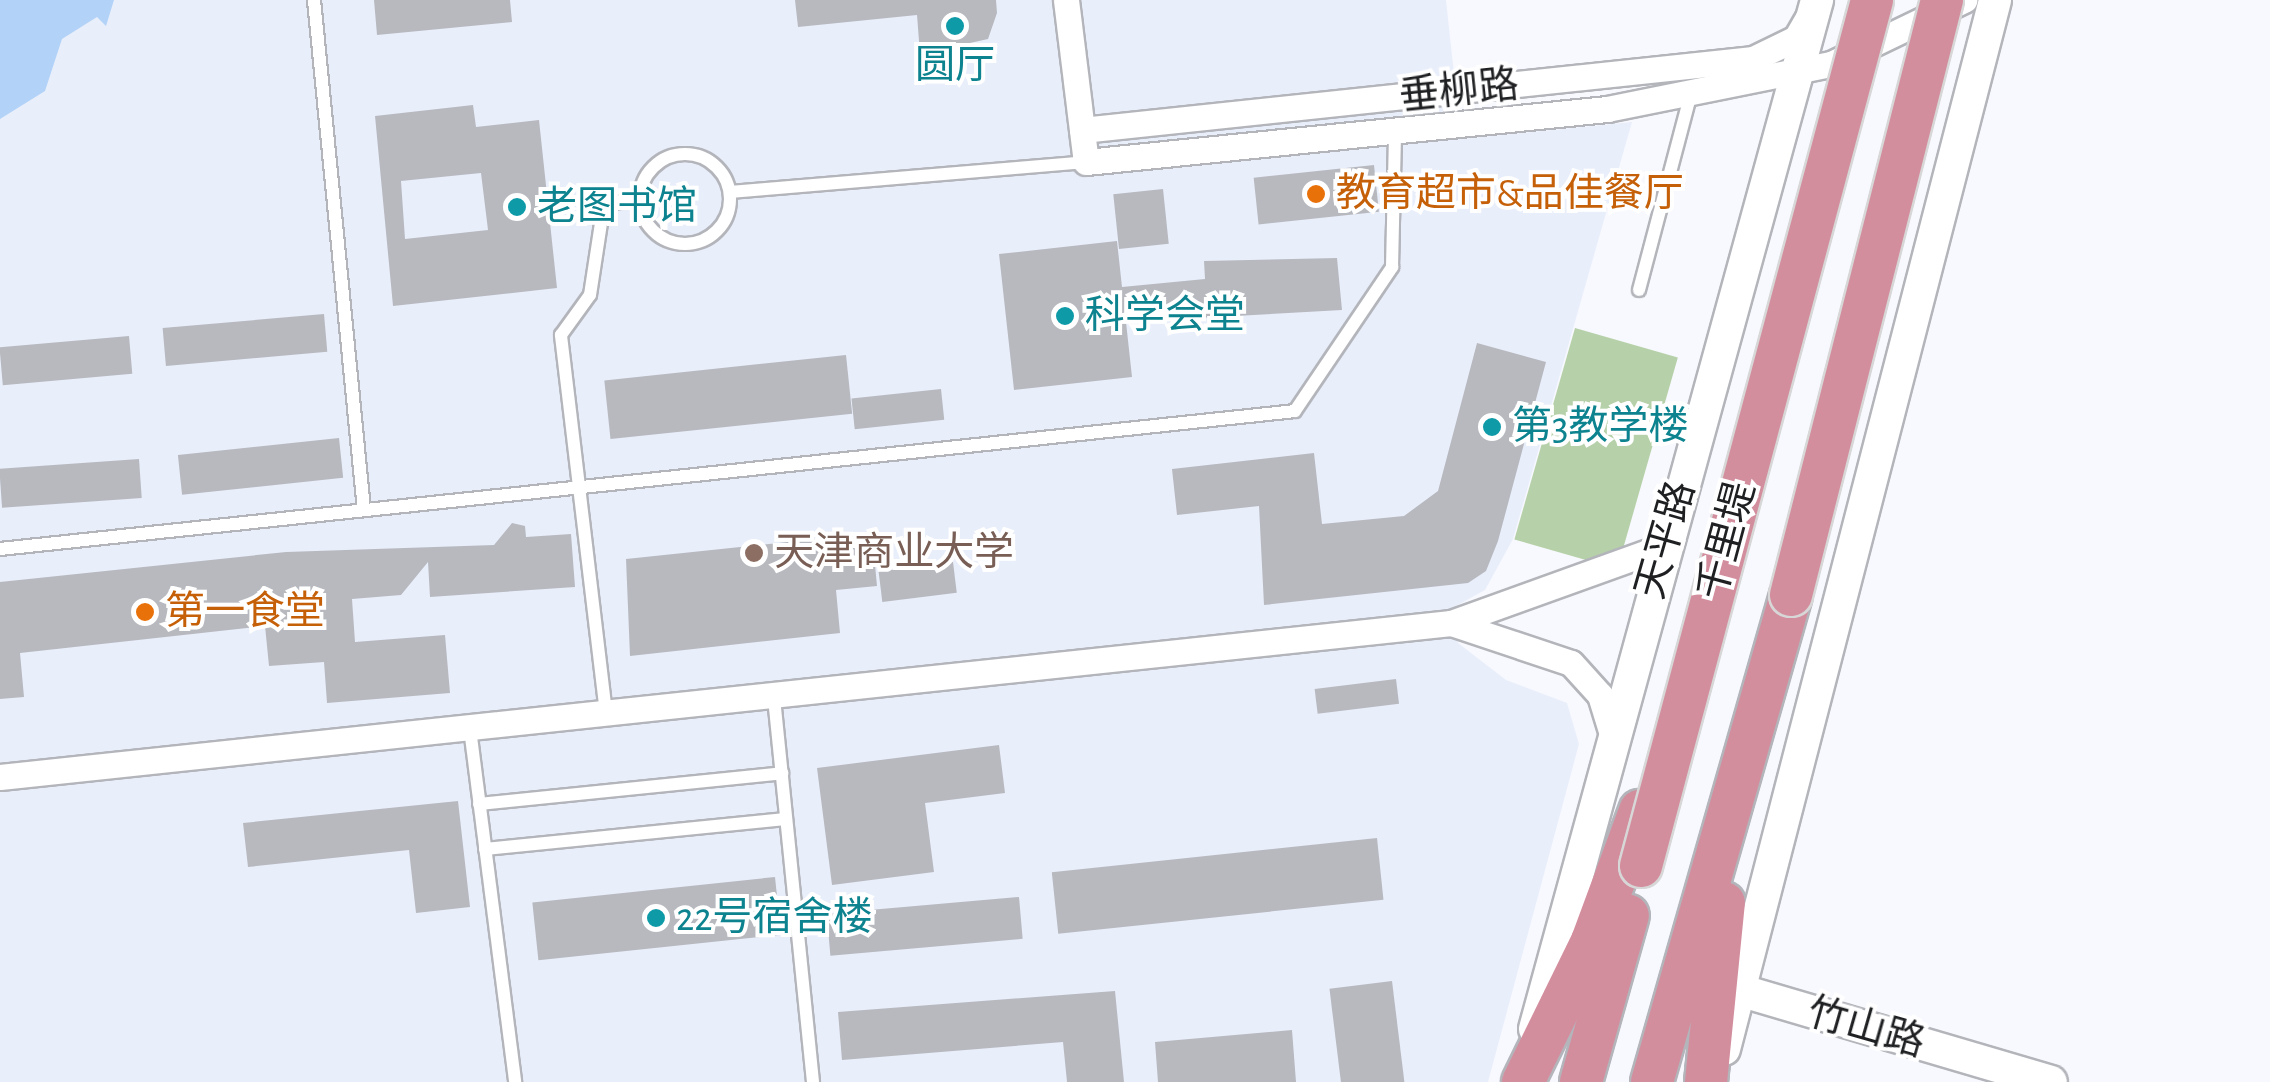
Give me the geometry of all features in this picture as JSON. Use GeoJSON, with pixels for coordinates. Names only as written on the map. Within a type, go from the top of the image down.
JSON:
{"type":"FeatureCollection","features":[{"type":"Feature","properties":{"kind":"highway","name":"千里堤"},"geometry":{"type":"LineString","coordinates":[[1581,1082],[1632,862],[1705,621],[1872,0]]}},
{"type":"Feature","properties":{"kind":"highway","name":"千里堤"},"geometry":{"type":"LineString","coordinates":[[1652,1082],[1715,884],[1942,0]]}},
{"type":"Feature","properties":{"kind":"highway"},"geometry":{"type":"LineString","coordinates":[[1522,1082],[1632,862]]}},
{"type":"Feature","properties":{"kind":"highway"},"geometry":{"type":"LineString","coordinates":[[1706,1082],[1715,884]]}},
{"type":"Feature","properties":{"kind":"street"},"geometry":{"type":"LineString","coordinates":[[1066,0],[1086,162]]}},
{"type":"Feature","properties":{"kind":"street","name":"垂柳路"},"geometry":{"type":"LineString","coordinates":[[1086,162],[1395,131],[1691,94],[1798,74],[1890,40],[1964,0]]}},
{"type":"Feature","properties":{"kind":"street"},"geometry":{"type":"LineString","coordinates":[[1716,1082],[1995,0]]}},
{"type":"Feature","properties":{"kind":"street","name":"垂柳路"},"geometry":{"type":"LineString","coordinates":[[1082,130],[1723,62],[1775,52],[1816,4]]}},
{"type":"Feature","properties":{"kind":"street","name":"天平路"},"geometry":{"type":"LineString","coordinates":[[1522,1082],[1612,730],[1816,4]]}},
{"type":"Feature","properties":{"kind":"street"},"geometry":{"type":"LineString","coordinates":[[0,777],[774,698],[1451,623],[1665,546]]}},
{"type":"Feature","properties":{"kind":"street"},"geometry":{"type":"LineString","coordinates":[[1451,623],[1571,664],[1600,695],[1612,730]]}},
{"type":"Feature","properties":{"kind":"street","name":"竹山路"},"geometry":{"type":"LineString","coordinates":[[1739,990],[2051,1082]]}},
{"type":"Feature","properties":{"kind":"lane"},"geometry":{"type":"LineString","coordinates":[[314,0],[364,510]]}},
{"type":"Feature","properties":{"kind":"lane"},"geometry":{"type":"LineString","coordinates":[[1639,290],[1691,94],[1723,62]]}},
{"type":"Feature","properties":{"kind":"lane"},"geometry":{"type":"LineString","coordinates":[[0,549],[1295,410],[1392,267],[1395,131]]}},
{"type":"Feature","properties":{"kind":"lane"},"geometry":{"type":"LineString","coordinates":[[689,153],[716,165],[730,192],[716,232],[689,244],[649,227],[639,200],[648,171],[689,153]]}},
{"type":"Feature","properties":{"kind":"lane"},"geometry":{"type":"LineString","coordinates":[[730,192],[1086,162]]}},
{"type":"Feature","properties":{"kind":"lane"},"geometry":{"type":"LineString","coordinates":[[606,715],[561,335],[590,295],[604,204],[639,200]]}},
{"type":"Feature","properties":{"kind":"lane"},"geometry":{"type":"LineString","coordinates":[[774,698],[813,1082]]}},
{"type":"Feature","properties":{"kind":"lane"},"geometry":{"type":"LineString","coordinates":[[470,729],[514,1082]]}},
{"type":"Feature","properties":{"kind":"lane"},"geometry":{"type":"LineString","coordinates":[[479,804],[782,772]]}},
{"type":"Feature","properties":{"kind":"lane"},"geometry":{"type":"LineString","coordinates":[[485,849],[786,819]]}},
{"type":"Feature","properties":{"kind":"shaded area","name":"天津商业大学"},"geometry":{"type":"Polygon","coordinates":[[[0,0],[1446,0],[1461,139],[1632,122],[1513,539],[1485,590],[1456,606],[1458,643],[1506,680],[1567,703],[1579,744],[1488,1082],[0,1082],[0,0]]]}},
{"type":"Feature","properties":{"kind":"green space"},"geometry":{"type":"Polygon","coordinates":[[[1575,328],[1678,357],[1617,569],[1514,539],[1575,328]]]}},
{"type":"Feature","properties":{"kind":"water"},"geometry":{"type":"Polygon","coordinates":[[[0,0],[114,0],[106,26],[97,17],[62,39],[45,91],[0,119],[0,0]]]}},
{"type":"Feature","properties":{"kind":"building"},"geometry":{"type":"Polygon","coordinates":[[[374,0],[510,0],[512,22],[377,35],[374,0]]]}},
{"type":"Feature","properties":{"kind":"building"},"geometry":{"type":"Polygon","coordinates":[[[795,0],[996,0],[997,13],[988,39],[920,54],[917,15],[798,27],[795,0]]]}},
{"type":"Feature","properties":{"kind":"building","name":"老图书馆"},"geometry":{"type":"Polygon","coordinates":[[[473,105],[476,127],[539,120],[557,288],[393,306],[375,116],[473,105]],[[481,173],[401,181],[405,239],[488,230],[481,173]]]}},
{"type":"Feature","properties":{"kind":"building","name":"教育超市&品佳餐厅"},"geometry":{"type":"Polygon","coordinates":[[[1374,165],[1379,212],[1259,224],[1254,178],[1374,165]]]}},
{"type":"Feature","properties":{"kind":"building"},"geometry":{"type":"Polygon","coordinates":[[[1163,189],[1169,244],[1119,249],[1113,194],[1163,189]]]}},
{"type":"Feature","properties":{"kind":"building","name":"科学会堂"},"geometry":{"type":"Polygon","coordinates":[[[1117,241],[1122,287],[1205,279],[1204,261],[1337,258],[1342,310],[1126,322],[1132,377],[1014,390],[999,254],[1117,241]]]}},
{"type":"Feature","properties":{"kind":"building"},"geometry":{"type":"Polygon","coordinates":[[[324,314],[327,352],[166,366],[163,328],[324,314]]]}},
{"type":"Feature","properties":{"kind":"building"},"geometry":{"type":"Polygon","coordinates":[[[129,336],[132,374],[3,385],[0,347],[129,336]]]}},
{"type":"Feature","properties":{"kind":"building","name":"第3教学楼"},"geometry":{"type":"Polygon","coordinates":[[[1477,343],[1546,362],[1498,541],[1486,571],[1468,583],[1264,605],[1259,506],[1177,515],[1172,469],[1314,453],[1322,524],[1404,516],[1438,491],[1477,343]]]}},
{"type":"Feature","properties":{"kind":"building"},"geometry":{"type":"Polygon","coordinates":[[[846,355],[852,414],[610,439],[604,380],[846,355]]]}},
{"type":"Feature","properties":{"kind":"building"},"geometry":{"type":"Polygon","coordinates":[[[941,389],[944,420],[855,429],[851,398],[941,389]]]}},
{"type":"Feature","properties":{"kind":"building"},"geometry":{"type":"Polygon","coordinates":[[[339,438],[343,478],[182,495],[178,455],[339,438]]]}},
{"type":"Feature","properties":{"kind":"building"},"geometry":{"type":"Polygon","coordinates":[[[139,459],[142,498],[2,508],[0,469],[139,459]]]}},
{"type":"Feature","properties":{"kind":"building"},"geometry":{"type":"Polygon","coordinates":[[[512,523],[525,526],[526,537],[571,534],[575,587],[430,597],[428,562],[401,595],[352,599],[355,642],[445,635],[450,693],[327,703],[324,662],[269,666],[265,626],[20,653],[24,697],[0,699],[0,582],[286,552],[494,545],[512,523]]]}},
{"type":"Feature","properties":{"kind":"building"},"geometry":{"type":"Polygon","coordinates":[[[872,533],[877,586],[836,590],[840,633],[630,656],[626,559],[872,533]]]}},
{"type":"Feature","properties":{"kind":"building"},"geometry":{"type":"Polygon","coordinates":[[[953,562],[957,593],[882,602],[879,571],[953,562]]]}},
{"type":"Feature","properties":{"kind":"building"},"geometry":{"type":"Polygon","coordinates":[[[1396,679],[1399,704],[1318,714],[1315,689],[1396,679]]]}},
{"type":"Feature","properties":{"kind":"building"},"geometry":{"type":"Polygon","coordinates":[[[999,745],[1005,793],[925,803],[934,872],[832,885],[817,768],[999,745]]]}},
{"type":"Feature","properties":{"kind":"building"},"geometry":{"type":"Polygon","coordinates":[[[458,801],[470,907],[416,913],[409,850],[248,867],[243,823],[458,801]]]}},
{"type":"Feature","properties":{"kind":"building"},"geometry":{"type":"Polygon","coordinates":[[[1377,838],[1383,900],[1058,934],[1052,872],[1377,838]]]}},
{"type":"Feature","properties":{"kind":"building","name":"22号宿舍楼"},"geometry":{"type":"Polygon","coordinates":[[[775,877],[781,935],[538,960],[532,903],[775,877]]]}},
{"type":"Feature","properties":{"kind":"building"},"geometry":{"type":"Polygon","coordinates":[[[1019,897],[1023,939],[830,956],[827,914],[1019,897]]]}},
{"type":"Feature","properties":{"kind":"building"},"geometry":{"type":"Polygon","coordinates":[[[1392,981],[1404,1082],[1341,1082],[1329,989],[1392,981]]]}},
{"type":"Feature","properties":{"kind":"building"},"geometry":{"type":"Polygon","coordinates":[[[1115,991],[1124,1082],[1067,1082],[1063,1042],[842,1060],[838,1012],[1115,991]]]}},
{"type":"Feature","properties":{"kind":"building"},"geometry":{"type":"Polygon","coordinates":[[[1292,1030],[1296,1082],[1158,1082],[1155,1042],[1292,1030]]]}},
{"type":"Feature","properties":{"kind":"place","name":"圆厅"},"geometry":{"type":"Point","coordinates":[955,26]}},
{"type":"Feature","properties":{"kind":"place","name":"教育超市&品佳餐厅"},"geometry":{"type":"Point","coordinates":[1316,194]}},
{"type":"Feature","properties":{"kind":"place","name":"老图书馆"},"geometry":{"type":"Point","coordinates":[517,207]}},
{"type":"Feature","properties":{"kind":"place","name":"科学会堂"},"geometry":{"type":"Point","coordinates":[1065,316]}},
{"type":"Feature","properties":{"kind":"place","name":"第3教学楼"},"geometry":{"type":"Point","coordinates":[1492,427]}},
{"type":"Feature","properties":{"kind":"place","name":"天津商业大学"},"geometry":{"type":"Point","coordinates":[754,553]}},
{"type":"Feature","properties":{"kind":"place","name":"第一食堂"},"geometry":{"type":"Point","coordinates":[145,612]}},
{"type":"Feature","properties":{"kind":"place","name":"22号宿舍楼"},"geometry":{"type":"Point","coordinates":[656,918]}}]}
